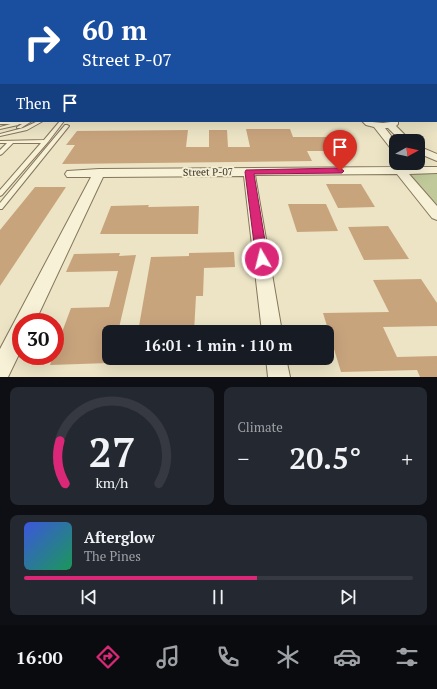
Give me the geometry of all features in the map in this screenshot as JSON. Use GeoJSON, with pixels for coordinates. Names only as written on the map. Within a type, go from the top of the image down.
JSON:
{"type":"FeatureCollection","features":[{"type":"Feature","properties":{"kind":"street"},"geometry":{"type":"LineString","coordinates":[[368,122],[376,125],[389,139]]}},
{"type":"Feature","properties":{"kind":"street"},"geometry":{"type":"LineString","coordinates":[[376,125],[392,123],[401,134]]}},
{"type":"Feature","properties":{"kind":"street"},"geometry":{"type":"LineString","coordinates":[[425,152],[437,158]]}},
{"type":"Feature","properties":{"kind":"street","name":"Street P-07"},"geometry":{"type":"LineString","coordinates":[[70,174],[249,172],[389,167]]}},
{"type":"Feature","properties":{"kind":"street","name":"Street P-07"},"geometry":{"type":"LineString","coordinates":[[425,169],[437,170]]}},
{"type":"Feature","properties":{"kind":"street"},"geometry":{"type":"LineString","coordinates":[[401,170],[437,215]]}},
{"type":"Feature","properties":{"kind":"street"},"geometry":{"type":"LineString","coordinates":[[249,172],[271,325]]}},
{"type":"Feature","properties":{"kind":"street"},"geometry":{"type":"LineString","coordinates":[[29,313],[99,173]]}},
{"type":"Feature","properties":{"kind":"street"},"geometry":{"type":"LineString","coordinates":[[0,371],[12,347]]}},
{"type":"Feature","properties":{"kind":"street"},"geometry":{"type":"LineString","coordinates":[[277,365],[279,377]]}},
{"type":"Feature","properties":{"kind":"lane"},"geometry":{"type":"LineString","coordinates":[[0,128],[19,122]]}},
{"type":"Feature","properties":{"kind":"lane"},"geometry":{"type":"LineString","coordinates":[[0,131],[22,126],[28,122]]}},
{"type":"Feature","properties":{"kind":"lane"},"geometry":{"type":"LineString","coordinates":[[0,135],[25,129],[39,122]]}},
{"type":"Feature","properties":{"kind":"lane"},"geometry":{"type":"LineString","coordinates":[[0,199],[59,128],[58,126],[61,122]]}},
{"type":"Feature","properties":{"kind":"lane"},"geometry":{"type":"LineString","coordinates":[[0,142],[60,136],[71,122]]}},
{"type":"Feature","properties":{"kind":"lane"},"geometry":{"type":"LineString","coordinates":[[0,194],[51,138]]}},
{"type":"Feature","properties":{"kind":"lane"},"geometry":{"type":"LineString","coordinates":[[0,207],[51,138]]}},
{"type":"Feature","properties":{"kind":"lane"},"geometry":{"type":"LineString","coordinates":[[0,154],[12,142]]}},
{"type":"Feature","properties":{"kind":"green space"},"geometry":{"type":"Polygon","coordinates":[[[400,170],[437,170],[437,215],[400,170]]]}},
{"type":"Feature","properties":{"kind":"building"},"geometry":{"type":"Polygon","coordinates":[[[246,129],[290,129],[293,137],[335,137],[344,151],[307,151],[312,161],[62,164],[75,145],[66,145],[77,131],[188,130],[186,147],[209,147],[209,130],[227,130],[228,147],[250,147],[246,129]]]}},
{"type":"Feature","properties":{"kind":"building"},"geometry":{"type":"Polygon","coordinates":[[[326,184],[361,184],[375,207],[338,208],[326,184]]]}},
{"type":"Feature","properties":{"kind":"building"},"geometry":{"type":"Polygon","coordinates":[[[35,187],[66,187],[0,286],[0,230],[35,187]]]}},
{"type":"Feature","properties":{"kind":"building"},"geometry":{"type":"Polygon","coordinates":[[[288,204],[326,204],[338,231],[297,232],[288,204]]]}},
{"type":"Feature","properties":{"kind":"building"},"geometry":{"type":"Polygon","coordinates":[[[149,205],[148,207],[199,206],[198,234],[100,234],[111,206],[149,205]]]}},
{"type":"Feature","properties":{"kind":"building"},"geometry":{"type":"Polygon","coordinates":[[[388,226],[409,259],[364,260],[348,227],[388,226]]]}},
{"type":"Feature","properties":{"kind":"building"},"geometry":{"type":"Polygon","coordinates":[[[234,252],[235,267],[204,268],[203,296],[196,296],[194,325],[139,325],[151,257],[189,256],[189,253],[234,252]]]}},
{"type":"Feature","properties":{"kind":"building"},"geometry":{"type":"Polygon","coordinates":[[[120,253],[119,256],[136,255],[120,325],[102,325],[102,363],[64,365],[64,327],[71,308],[109,307],[118,271],[66,272],[74,254],[120,253]]]}},
{"type":"Feature","properties":{"kind":"building"},"geometry":{"type":"Polygon","coordinates":[[[421,279],[437,303],[437,326],[383,327],[397,357],[437,356],[437,377],[420,377],[417,370],[341,372],[334,349],[334,325],[327,325],[323,313],[389,312],[373,280],[421,279]]]}},
{"type":"Feature","properties":{"kind":"route"},"geometry":{"type":"LineString","coordinates":[[262,259],[249,172],[340,171]]}}]}
